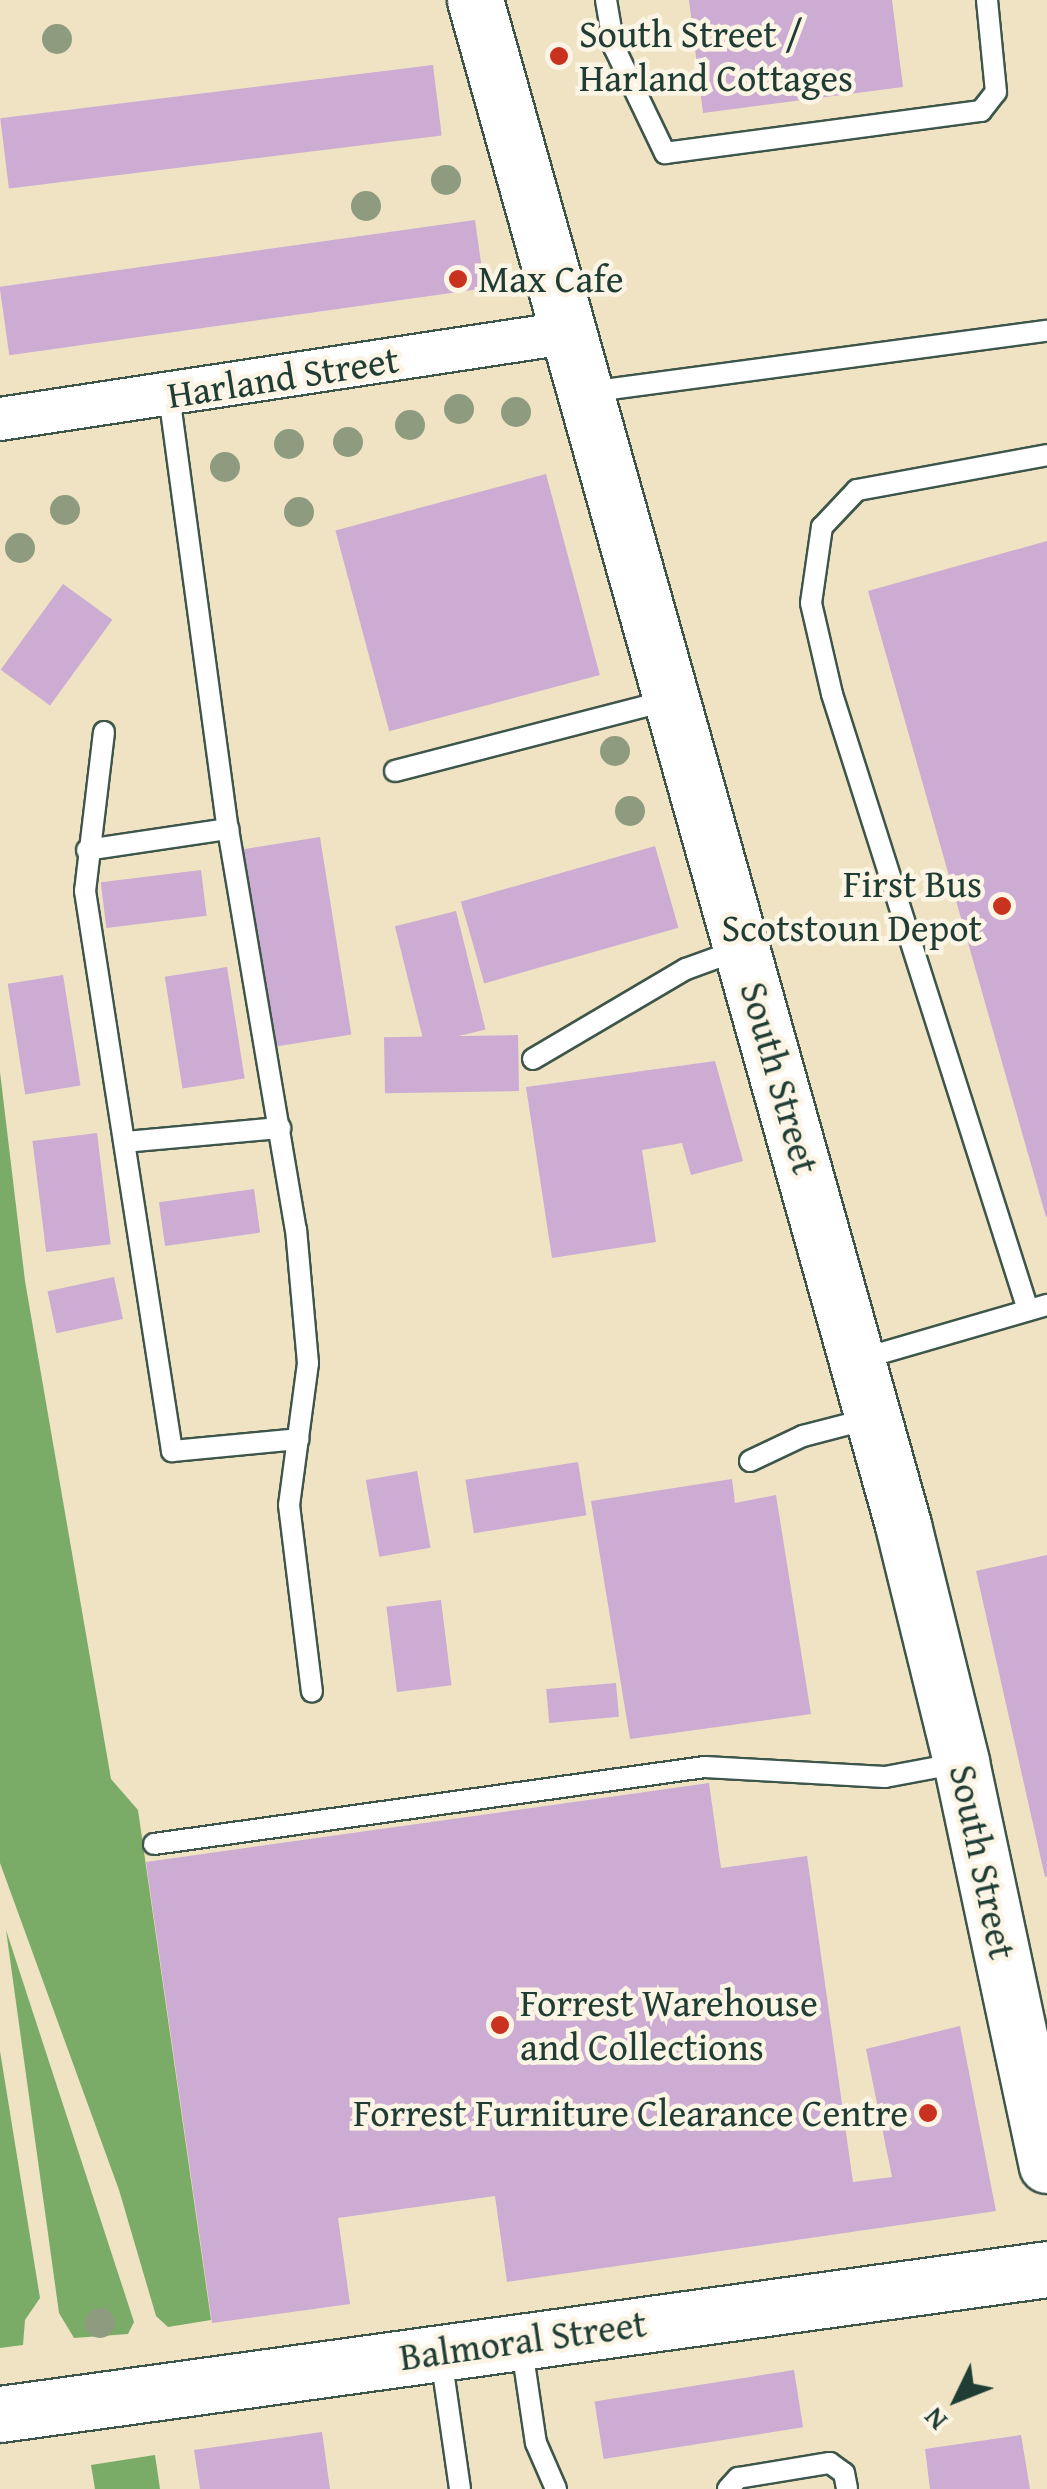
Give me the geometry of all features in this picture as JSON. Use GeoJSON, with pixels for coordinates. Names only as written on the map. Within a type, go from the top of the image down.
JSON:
{"type":"FeatureCollection","features":[{"type":"Feature","properties":{"kind":"street","name":"South Street"},"geometry":{"type":"LineString","coordinates":[[475,0],[581,394],[859,1360],[962,1762],[1047,2165]]}},
{"type":"Feature","properties":{"kind":"street","name":"Harland Street"},"geometry":{"type":"LineString","coordinates":[[0,419],[565,333]]}},
{"type":"Feature","properties":{"kind":"street","name":"Balmoral Street"},"geometry":{"type":"LineString","coordinates":[[0,2414],[1047,2269]]}},
{"type":"Feature","properties":{"kind":"lane"},"geometry":{"type":"LineString","coordinates":[[606,0],[614,47],[665,153],[981,110],[996,92],[987,0]]}},
{"type":"Feature","properties":{"kind":"lane"},"geometry":{"type":"LineString","coordinates":[[581,394],[1047,331]]}},
{"type":"Feature","properties":{"kind":"lane"},"geometry":{"type":"LineString","coordinates":[[169,395],[228,829],[280,1128],[308,1362],[288,1505],[312,1692]]}},
{"type":"Feature","properties":{"kind":"lane"},"geometry":{"type":"LineString","coordinates":[[859,1360],[1038,1307],[832,694],[811,604],[822,527],[857,490],[1047,455]]}},
{"type":"Feature","properties":{"kind":"lane"},"geometry":{"type":"LineString","coordinates":[[395,771],[671,699]]}},
{"type":"Feature","properties":{"kind":"lane"},"geometry":{"type":"LineString","coordinates":[[104,732],[85,890],[172,1451],[298,1439]]}},
{"type":"Feature","properties":{"kind":"lane"},"geometry":{"type":"LineString","coordinates":[[87,850],[228,829]]}},
{"type":"Feature","properties":{"kind":"lane"},"geometry":{"type":"LineString","coordinates":[[532,1059],[686,969],[743,949]]}},
{"type":"Feature","properties":{"kind":"lane"},"geometry":{"type":"LineString","coordinates":[[125,1142],[280,1128]]}},
{"type":"Feature","properties":{"kind":"lane"},"geometry":{"type":"LineString","coordinates":[[750,1461],[804,1436],[874,1418]]}},
{"type":"Feature","properties":{"kind":"lane"},"geometry":{"type":"LineString","coordinates":[[154,1844],[705,1767],[885,1777],[962,1762]]}},
{"type":"Feature","properties":{"kind":"lane"},"geometry":{"type":"LineString","coordinates":[[521,2340],[536,2443],[556,2489]]}},
{"type":"Feature","properties":{"kind":"lane"},"geometry":{"type":"LineString","coordinates":[[440,2351],[460,2489]]}},
{"type":"Feature","properties":{"kind":"lane"},"geometry":{"type":"LineString","coordinates":[[728,2489],[738,2478],[830,2463],[844,2474],[847,2489]]}},
{"type":"Feature","properties":{"kind":"green space"},"geometry":{"type":"Polygon","coordinates":[[[0,1072],[25,1281],[111,1779],[138,1810],[211,2320],[168,2327],[156,2316],[119,2190],[0,1863],[0,1072]]]}},
{"type":"Feature","properties":{"kind":"green space"},"geometry":{"type":"Polygon","coordinates":[[[6,1930],[134,2322],[128,2334],[74,2338],[59,2313],[6,1930]]]}},
{"type":"Feature","properties":{"kind":"green space"},"geometry":{"type":"Polygon","coordinates":[[[0,2051],[40,2298],[25,2320],[23,2345],[0,2348],[0,2051]]]}},
{"type":"Feature","properties":{"kind":"green space"},"geometry":{"type":"Polygon","coordinates":[[[155,2455],[160,2489],[95,2489],[91,2465],[155,2455]]]}},
{"type":"Feature","properties":{"kind":"building"},"geometry":{"type":"Polygon","coordinates":[[[689,0],[892,0],[903,87],[703,113],[689,0]]]}},
{"type":"Feature","properties":{"kind":"building"},"geometry":{"type":"Polygon","coordinates":[[[433,65],[442,135],[9,189],[0,118],[433,65]]]}},
{"type":"Feature","properties":{"kind":"building"},"geometry":{"type":"Polygon","coordinates":[[[475,220],[485,288],[9,355],[0,287],[475,220]]]}},
{"type":"Feature","properties":{"kind":"building"},"geometry":{"type":"Polygon","coordinates":[[[546,474],[600,675],[389,731],[335,530],[546,474]]]}},
{"type":"Feature","properties":{"kind":"building","name":"First Bus Scotstoun Depot"},"geometry":{"type":"Polygon","coordinates":[[[1047,541],[1047,1216],[1046,1217],[868,591],[1047,541]]]}},
{"type":"Feature","properties":{"kind":"building"},"geometry":{"type":"Polygon","coordinates":[[[63,584],[112,620],[50,706],[1,670],[63,584]]]}},
{"type":"Feature","properties":{"kind":"building"},"geometry":{"type":"Polygon","coordinates":[[[320,837],[351,1035],[271,1047],[240,850],[320,837]]]}},
{"type":"Feature","properties":{"kind":"building"},"geometry":{"type":"Polygon","coordinates":[[[655,846],[678,928],[484,983],[461,902],[655,846]]]}},
{"type":"Feature","properties":{"kind":"building"},"geometry":{"type":"Polygon","coordinates":[[[201,870],[207,916],[106,928],[101,882],[201,870]]]}},
{"type":"Feature","properties":{"kind":"building"},"geometry":{"type":"Polygon","coordinates":[[[456,911],[486,1029],[424,1045],[395,926],[456,911]]]}},
{"type":"Feature","properties":{"kind":"building"},"geometry":{"type":"Polygon","coordinates":[[[227,967],[245,1079],[182,1088],[165,977],[227,967]]]}},
{"type":"Feature","properties":{"kind":"building"},"geometry":{"type":"Polygon","coordinates":[[[63,975],[81,1086],[25,1094],[8,984],[63,975]]]}},
{"type":"Feature","properties":{"kind":"building"},"geometry":{"type":"Polygon","coordinates":[[[518,1035],[519,1091],[385,1093],[384,1037],[518,1035]]]}},
{"type":"Feature","properties":{"kind":"building"},"geometry":{"type":"Polygon","coordinates":[[[715,1061],[743,1161],[691,1175],[682,1143],[642,1150],[656,1242],[552,1258],[526,1087],[715,1061]]]}},
{"type":"Feature","properties":{"kind":"building"},"geometry":{"type":"Polygon","coordinates":[[[97,1133],[111,1244],[46,1252],[32,1141],[97,1133]]]}},
{"type":"Feature","properties":{"kind":"building"},"geometry":{"type":"Polygon","coordinates":[[[254,1189],[260,1233],[165,1246],[159,1202],[254,1189]]]}},
{"type":"Feature","properties":{"kind":"building"},"geometry":{"type":"Polygon","coordinates":[[[114,1277],[123,1319],[56,1333],[47,1291],[114,1277]]]}},
{"type":"Feature","properties":{"kind":"building"},"geometry":{"type":"Polygon","coordinates":[[[578,1462],[586,1515],[474,1533],[465,1480],[578,1462]]]}},
{"type":"Feature","properties":{"kind":"building"},"geometry":{"type":"Polygon","coordinates":[[[417,1471],[431,1548],[379,1557],[366,1480],[417,1471]]]}},
{"type":"Feature","properties":{"kind":"building"},"geometry":{"type":"Polygon","coordinates":[[[732,1479],[735,1503],[776,1495],[811,1714],[630,1739],[591,1501],[732,1479]]]}},
{"type":"Feature","properties":{"kind":"building"},"geometry":{"type":"Polygon","coordinates":[[[1047,1555],[1047,1876],[1045,1877],[976,1571],[1047,1555]]]}},
{"type":"Feature","properties":{"kind":"building"},"geometry":{"type":"Polygon","coordinates":[[[441,1600],[451,1685],[397,1692],[386,1607],[441,1600]]]}},
{"type":"Feature","properties":{"kind":"building"},"geometry":{"type":"Polygon","coordinates":[[[616,1683],[619,1717],[549,1723],[546,1689],[616,1683]]]}},
{"type":"Feature","properties":{"kind":"building","name":"Forrest Warehouse and Collections"},"geometry":{"type":"Polygon","coordinates":[[[709,1783],[721,1868],[807,1856],[853,2182],[892,2177],[866,2049],[960,2026],[996,2211],[507,2282],[495,2196],[338,2218],[350,2304],[212,2323],[146,1862],[709,1783]]]}},
{"type":"Feature","properties":{"kind":"building"},"geometry":{"type":"Polygon","coordinates":[[[794,2370],[803,2427],[604,2459],[594,2402],[794,2370]]]}},
{"type":"Feature","properties":{"kind":"building"},"geometry":{"type":"Polygon","coordinates":[[[322,2432],[330,2489],[200,2489],[194,2450],[322,2432]]]}},
{"type":"Feature","properties":{"kind":"building"},"geometry":{"type":"Polygon","coordinates":[[[1021,2435],[1030,2489],[930,2489],[925,2449],[1021,2435]]]}},
{"type":"Feature","properties":{"kind":"place","name":"South Street / Harland Cottages"},"geometry":{"type":"Point","coordinates":[559,56]}},
{"type":"Feature","properties":{"kind":"place","name":"Max Cafe"},"geometry":{"type":"Point","coordinates":[458,279]}},
{"type":"Feature","properties":{"kind":"place","name":"First Bus Scotstoun Depot"},"geometry":{"type":"Point","coordinates":[1002,906]}},
{"type":"Feature","properties":{"kind":"place","name":"Forrest Warehouse and Collections"},"geometry":{"type":"Point","coordinates":[500,2025]}},
{"type":"Feature","properties":{"kind":"place","name":"Forrest Furniture Clearance Centre"},"geometry":{"type":"Point","coordinates":[928,2113]}}]}
